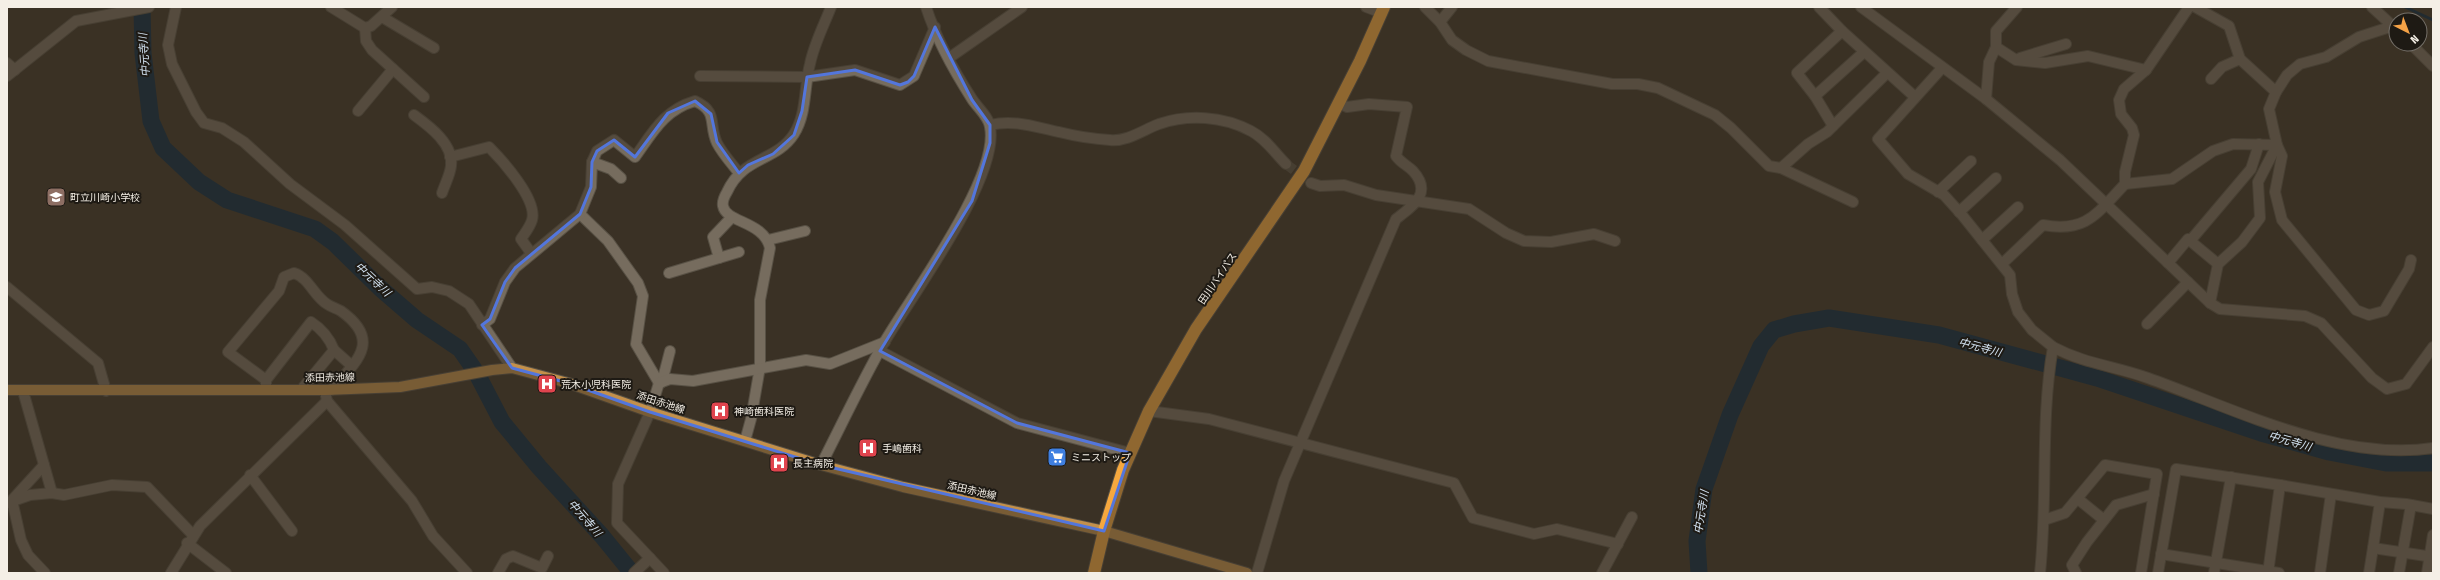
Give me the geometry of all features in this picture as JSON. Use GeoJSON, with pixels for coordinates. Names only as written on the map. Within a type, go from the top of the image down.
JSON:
{"type":"FeatureCollection","features":[{"type":"Feature","properties":{"kind":"highway","name":"田川バイパス"},"geometry":{"type":"LineString","coordinates":[[1094,573],[1104,531],[1123,470],[1149,412],[1196,329],[1304,171],[1383,10]]}},
{"type":"Feature","properties":{"kind":"main road","name":"添田赤池線"},"geometry":{"type":"LineString","coordinates":[[7,390],[106,391],[266,385],[301,390],[400,387],[492,370],[512,368],[568,383],[650,412],[821,465],[903,487],[1104,531],[1247,573]]}},
{"type":"Feature","properties":{"kind":"street"},"geometry":{"type":"LineString","coordinates":[[7,63],[11,73],[76,21],[149,7]]}},
{"type":"Feature","properties":{"kind":"street"},"geometry":{"type":"LineString","coordinates":[[176,7],[168,45],[172,64],[196,112],[204,123],[222,128],[244,142],[290,184],[345,224],[417,290],[432,287],[449,291],[469,304],[512,368]]}},
{"type":"Feature","properties":{"kind":"street"},"geometry":{"type":"LineString","coordinates":[[331,7],[365,28]]}},
{"type":"Feature","properties":{"kind":"street"},"geometry":{"type":"LineString","coordinates":[[365,28],[371,26],[392,7]]}},
{"type":"Feature","properties":{"kind":"street"},"geometry":{"type":"LineString","coordinates":[[745,441],[751,419],[760,367],[760,300],[770,248],[768,240],[758,229],[728,215],[723,207],[723,199],[739,173],[748,165],[774,154],[794,135],[802,111],[810,62],[831,7]]}},
{"type":"Feature","properties":{"kind":"street"},"geometry":{"type":"LineString","coordinates":[[821,465],[883,346],[972,201],[987,159],[990,143],[990,125],[972,100],[949,58],[926,7]]}},
{"type":"Feature","properties":{"kind":"street"},"geometry":{"type":"LineString","coordinates":[[949,58],[1022,7]]}},
{"type":"Feature","properties":{"kind":"street"},"geometry":{"type":"LineString","coordinates":[[1366,7],[1383,10]]}},
{"type":"Feature","properties":{"kind":"street"},"geometry":{"type":"LineString","coordinates":[[1426,7],[1440,22],[1452,40],[1466,50],[1488,61],[1612,84],[1638,84],[1658,88],[1715,115],[1731,128],[1769,166],[1780,168],[1853,202]]}},
{"type":"Feature","properties":{"kind":"street"},"geometry":{"type":"LineString","coordinates":[[1440,22],[1452,7]]}},
{"type":"Feature","properties":{"kind":"street"},"geometry":{"type":"LineString","coordinates":[[1819,7],[1864,52],[1915,96]]}},
{"type":"Feature","properties":{"kind":"street"},"geometry":{"type":"LineString","coordinates":[[1861,7],[1986,100],[2060,160],[2105,205],[2210,303],[2220,309],[2305,316],[2321,323],[2372,378],[2387,389],[2406,384],[2433,347]]}},
{"type":"Feature","properties":{"kind":"street"},"geometry":{"type":"LineString","coordinates":[[1986,100],[1989,62],[1996,48],[1996,31],[2017,7]]}},
{"type":"Feature","properties":{"kind":"street"},"geometry":{"type":"LineString","coordinates":[[2125,184],[2125,172],[2134,135],[2132,128],[2121,114],[2119,100],[2124,89],[2146,70],[2189,7]]}},
{"type":"Feature","properties":{"kind":"street"},"geometry":{"type":"LineString","coordinates":[[2195,7],[2229,26],[2240,59],[2276,92]]}},
{"type":"Feature","properties":{"kind":"street"},"geometry":{"type":"LineString","coordinates":[[2372,7],[2388,22]]}},
{"type":"Feature","properties":{"kind":"street"},"geometry":{"type":"LineString","coordinates":[[382,17],[434,48]]}},
{"type":"Feature","properties":{"kind":"street"},"geometry":{"type":"LineString","coordinates":[[365,28],[366,41],[372,50],[424,97]]}},
{"type":"Feature","properties":{"kind":"street"},"geometry":{"type":"LineString","coordinates":[[700,76],[807,77],[855,70],[900,85],[908,82],[914,76],[935,28]]}},
{"type":"Feature","properties":{"kind":"street"},"geometry":{"type":"LineString","coordinates":[[2388,30],[2359,37],[2326,57],[2300,64],[2287,75],[2276,92],[2270,109],[2277,144],[2282,156],[2275,192],[2282,220],[2356,310],[2369,315],[2384,311],[2409,269],[2411,260]]}},
{"type":"Feature","properties":{"kind":"street"},"geometry":{"type":"LineString","coordinates":[[1833,126],[1815,96],[1797,72],[1842,31]]}},
{"type":"Feature","properties":{"kind":"street"},"geometry":{"type":"LineString","coordinates":[[2016,60],[2066,44]]}},
{"type":"Feature","properties":{"kind":"street"},"geometry":{"type":"LineString","coordinates":[[1996,48],[2016,60],[2045,63],[2088,56],[2146,70]]}},
{"type":"Feature","properties":{"kind":"street"},"geometry":{"type":"LineString","coordinates":[[1815,96],[1864,52]]}},
{"type":"Feature","properties":{"kind":"street"},"geometry":{"type":"LineString","coordinates":[[2419,52],[2433,66]]}},
{"type":"Feature","properties":{"kind":"street"},"geometry":{"type":"LineString","coordinates":[[2212,79],[2222,68],[2240,59]]}},
{"type":"Feature","properties":{"kind":"street"},"geometry":{"type":"LineString","coordinates":[[1942,68],[1915,96],[1878,139],[1908,174],[1938,192],[1959,212],[2002,264],[2010,275],[2012,294],[2018,312],[2032,330],[2052,351],[2145,377],[2312,438],[2345,445],[2398,450],[2433,448]]}},
{"type":"Feature","properties":{"kind":"street"},"geometry":{"type":"LineString","coordinates":[[358,111],[393,69]]}},
{"type":"Feature","properties":{"kind":"street"},"geometry":{"type":"LineString","coordinates":[[1780,168],[1808,144],[1833,126],[1887,73]]}},
{"type":"Feature","properties":{"kind":"street"},"geometry":{"type":"LineString","coordinates":[[482,325],[490,319],[505,282],[515,268],[531,253],[580,214],[591,187],[592,162],[598,151],[614,140],[635,157],[668,113],[682,105],[695,101],[704,105],[711,114],[717,142],[739,173]]}},
{"type":"Feature","properties":{"kind":"street"},"geometry":{"type":"LineString","coordinates":[[1257,573],[1284,481],[1302,442],[1396,219],[1418,202],[1421,192],[1417,176],[1396,156],[1407,107],[1368,104],[1347,107],[1338,103]]}},
{"type":"Feature","properties":{"kind":"street"},"geometry":{"type":"LineString","coordinates":[[414,115],[433,128],[442,140],[450,157],[451,166],[442,193]]}},
{"type":"Feature","properties":{"kind":"street"},"geometry":{"type":"LineString","coordinates":[[990,125],[1004,122],[1027,124],[1060,133],[1112,140],[1125,138],[1160,124],[1188,118],[1206,118],[1251,131],[1264,140],[1286,164]]}},
{"type":"Feature","properties":{"kind":"street"},"geometry":{"type":"LineString","coordinates":[[2002,264],[2043,225],[2063,229],[2074,227],[2090,219],[2125,184],[2172,179],[2213,151],[2233,144],[2277,144]]}},
{"type":"Feature","properties":{"kind":"street"},"geometry":{"type":"LineString","coordinates":[[2168,263],[2188,239],[2190,241],[2247,175],[2251,169],[2259,144]]}},
{"type":"Feature","properties":{"kind":"street"},"geometry":{"type":"LineString","coordinates":[[2210,303],[2218,264],[2242,242],[2260,218],[2258,182],[2277,144]]}},
{"type":"Feature","properties":{"kind":"street"},"geometry":{"type":"LineString","coordinates":[[450,157],[489,146],[509,169],[529,198],[532,219],[521,239],[531,253]]}},
{"type":"Feature","properties":{"kind":"street"},"geometry":{"type":"LineString","coordinates":[[1938,192],[1971,160]]}},
{"type":"Feature","properties":{"kind":"street"},"geometry":{"type":"LineString","coordinates":[[592,162],[611,168],[621,178]]}},
{"type":"Feature","properties":{"kind":"street"},"geometry":{"type":"LineString","coordinates":[[1959,212],[1996,178]]}},
{"type":"Feature","properties":{"kind":"street"},"geometry":{"type":"LineString","coordinates":[[1312,183],[1320,186],[1344,185],[1376,195],[1470,209],[1506,234],[1524,241],[1551,242],[1594,234],[1615,241]]}},
{"type":"Feature","properties":{"kind":"street"},"geometry":{"type":"LineString","coordinates":[[1982,240],[2018,207]]}},
{"type":"Feature","properties":{"kind":"street"},"geometry":{"type":"LineString","coordinates":[[580,214],[608,241],[638,283],[642,296],[636,344],[660,383]]}},
{"type":"Feature","properties":{"kind":"street"},"geometry":{"type":"LineString","coordinates":[[719,258],[713,237],[732,216]]}},
{"type":"Feature","properties":{"kind":"street"},"geometry":{"type":"LineString","coordinates":[[768,240],[805,230]]}},
{"type":"Feature","properties":{"kind":"street"},"geometry":{"type":"LineString","coordinates":[[2190,241],[2218,264]]}},
{"type":"Feature","properties":{"kind":"street"},"geometry":{"type":"LineString","coordinates":[[669,273],[739,252]]}},
{"type":"Feature","properties":{"kind":"street"},"geometry":{"type":"LineString","coordinates":[[170,573],[190,539],[250,475],[327,402],[328,390],[352,366],[363,351],[363,340],[358,327],[340,310],[326,304],[300,275],[294,272],[284,277],[279,291],[228,352],[266,385],[310,322],[321,329],[331,341],[334,350],[352,366]]}},
{"type":"Feature","properties":{"kind":"street"},"geometry":{"type":"LineString","coordinates":[[2147,324],[2188,282]]}},
{"type":"Feature","properties":{"kind":"street"},"geometry":{"type":"LineString","coordinates":[[7,287],[98,363],[106,391]]}},
{"type":"Feature","properties":{"kind":"street"},"geometry":{"type":"LineString","coordinates":[[660,383],[670,379],[693,380],[806,360],[830,364],[883,346],[1017,423],[1130,453]]}},
{"type":"Feature","properties":{"kind":"street"},"geometry":{"type":"LineString","coordinates":[[301,390],[334,350]]}},
{"type":"Feature","properties":{"kind":"street"},"geometry":{"type":"LineString","coordinates":[[664,573],[617,523],[618,484],[650,412],[670,351]]}},
{"type":"Feature","properties":{"kind":"street"},"geometry":{"type":"LineString","coordinates":[[2040,573],[2044,520],[2044,415],[2052,351]]}},
{"type":"Feature","properties":{"kind":"street"},"geometry":{"type":"LineString","coordinates":[[23,391],[52,493]]}},
{"type":"Feature","properties":{"kind":"street"},"geometry":{"type":"LineString","coordinates":[[327,402],[412,501],[433,536],[467,573]]}},
{"type":"Feature","properties":{"kind":"street"},"geometry":{"type":"LineString","coordinates":[[1149,412],[1209,419],[1302,442],[1454,483],[1472,518],[1534,534],[1557,529],[1618,544]]}},
{"type":"Feature","properties":{"kind":"street"},"geometry":{"type":"LineString","coordinates":[[9,501],[44,465]]}},
{"type":"Feature","properties":{"kind":"street"},"geometry":{"type":"LineString","coordinates":[[2044,520],[2065,512],[2078,499],[2105,465],[2157,474],[2141,572]]}},
{"type":"Feature","properties":{"kind":"street"},"geometry":{"type":"LineString","coordinates":[[2158,573],[2176,469],[2380,502],[2433,509]]}},
{"type":"Feature","properties":{"kind":"street"},"geometry":{"type":"LineString","coordinates":[[250,475],[292,531]]}},
{"type":"Feature","properties":{"kind":"street"},"geometry":{"type":"LineString","coordinates":[[2215,568],[2231,477]]}},
{"type":"Feature","properties":{"kind":"street"},"geometry":{"type":"LineString","coordinates":[[2268,572],[2280,485]]}},
{"type":"Feature","properties":{"kind":"street"},"geometry":{"type":"LineString","coordinates":[[9,501],[30,495],[52,493],[64,495],[112,486],[147,488],[190,539],[226,573]]}},
{"type":"Feature","properties":{"kind":"street"},"geometry":{"type":"LineString","coordinates":[[2076,573],[2072,565],[2116,505],[2154,492],[2172,492]]}},
{"type":"Feature","properties":{"kind":"street"},"geometry":{"type":"LineString","coordinates":[[2320,573],[2332,494]]}},
{"type":"Feature","properties":{"kind":"street"},"geometry":{"type":"LineString","coordinates":[[2078,499],[2104,520]]}},
{"type":"Feature","properties":{"kind":"street"},"geometry":{"type":"LineString","coordinates":[[9,501],[21,540],[28,554],[45,573]]}},
{"type":"Feature","properties":{"kind":"street"},"geometry":{"type":"LineString","coordinates":[[2369,573],[2380,502]]}},
{"type":"Feature","properties":{"kind":"street"},"geometry":{"type":"LineString","coordinates":[[2399,573],[2411,505]]}},
{"type":"Feature","properties":{"kind":"street"},"geometry":{"type":"LineString","coordinates":[[1602,573],[1632,517]]}},
{"type":"Feature","properties":{"kind":"street"},"geometry":{"type":"LineString","coordinates":[[2427,573],[2431,556],[2433,535]]}},
{"type":"Feature","properties":{"kind":"street"},"geometry":{"type":"LineString","coordinates":[[2373,548],[2431,556]]}},
{"type":"Feature","properties":{"kind":"street"},"geometry":{"type":"LineString","coordinates":[[2161,554],[2215,568],[2279,573]]}},
{"type":"Feature","properties":{"kind":"street"},"geometry":{"type":"LineString","coordinates":[[498,573],[506,559],[513,556],[541,571],[548,556]]}},
{"type":"Feature","properties":{"kind":"street"},"geometry":{"type":"LineString","coordinates":[[634,573],[650,558]]}},
{"type":"Feature","properties":{"kind":"highlighted area"},"geometry":{"type":"Polygon","coordinates":[[[935,27],[972,100],[990,125],[990,143],[972,201],[880,351],[1017,423],[1130,453],[1104,531],[821,465],[650,412],[568,383],[512,368],[482,325],[490,319],[505,282],[515,268],[580,214],[591,187],[592,162],[597,151],[614,140],[635,157],[668,113],[695,101],[711,114],[717,142],[739,173],[748,165],[773,154],[794,135],[802,111],[807,77],[855,70],[900,85],[908,82],[914,76],[935,27]]]}},
{"type":"Feature","properties":{"kind":"waterway","name":"中元寺川"},"geometry":{"type":"LineString","coordinates":[[142,7],[143,53],[151,121],[163,148],[199,182],[227,200],[315,229],[333,242],[380,288],[417,320],[460,349],[476,372],[502,422],[539,467],[602,536],[632,573]]}},
{"type":"Feature","properties":{"kind":"waterway"},"geometry":{"type":"LineString","coordinates":[[2405,7],[2433,20]]}},
{"type":"Feature","properties":{"kind":"waterway","name":"中元寺川"},"geometry":{"type":"LineString","coordinates":[[1699,573],[1697,541],[1704,489],[1730,415],[1761,346],[1774,330],[1794,324],[1829,318],[1939,335],[2097,378],[2261,433],[2329,452],[2386,463],[2433,463]]}},
{"type":"Feature","properties":{"kind":"tunnel"},"geometry":{"type":"LineString","coordinates":[[1286,164],[1311,183]]}},
{"type":"Feature","properties":{"kind":"place","name":"町立川崎小学校"},"geometry":{"type":"Point","coordinates":[56,197]}},
{"type":"Feature","properties":{"kind":"place","name":"荒木小児科医院"},"geometry":{"type":"Point","coordinates":[547,384]}},
{"type":"Feature","properties":{"kind":"place","name":"神崎歯科医院"},"geometry":{"type":"Point","coordinates":[720,411]}},
{"type":"Feature","properties":{"kind":"place","name":"手嶋歯科"},"geometry":{"type":"Point","coordinates":[868,448]}},
{"type":"Feature","properties":{"kind":"place","name":"ミニストップ"},"geometry":{"type":"Point","coordinates":[1057,457]}},
{"type":"Feature","properties":{"kind":"place","name":"長主病院"},"geometry":{"type":"Point","coordinates":[779,463]}}]}
